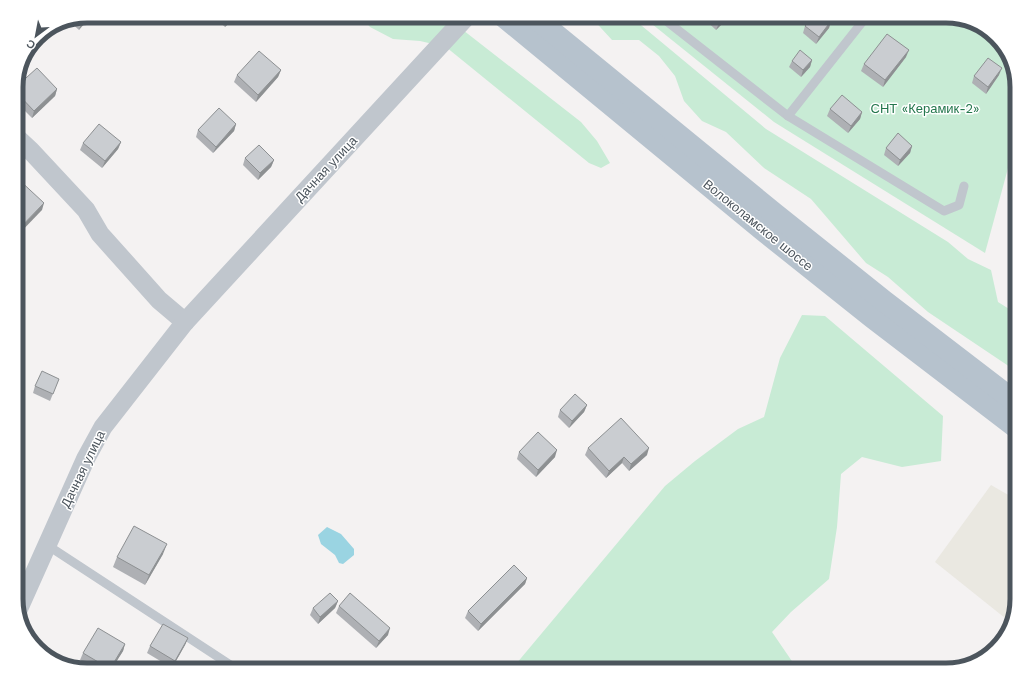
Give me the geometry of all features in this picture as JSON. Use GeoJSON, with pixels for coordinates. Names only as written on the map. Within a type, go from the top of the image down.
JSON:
{"type":"FeatureCollection","features":[{"type":"Feature","properties":{"kind":"main road","name":"Волоколамское шоссе"},"geometry":{"type":"LineString","coordinates":[[512,23],[873,318],[1010,423]]}},
{"type":"Feature","properties":{"kind":"main road","name":"Волоколамское шоссе"},"geometry":{"type":"LineString","coordinates":[[542,23],[775,214],[884,301],[1010,398]]}},
{"type":"Feature","properties":{"kind":"street","name":"Дачная улица"},"geometry":{"type":"LineString","coordinates":[[23,599],[86,458],[103,427],[185,322],[461,23]]}},
{"type":"Feature","properties":{"kind":"street"},"geometry":{"type":"LineString","coordinates":[[23,144],[86,210],[100,234],[159,300],[185,322]]}},
{"type":"Feature","properties":{"kind":"lane"},"geometry":{"type":"LineString","coordinates":[[669,23],[788,116],[944,211],[959,205],[964,186]]}},
{"type":"Feature","properties":{"kind":"lane"},"geometry":{"type":"LineString","coordinates":[[788,116],[861,23]]}},
{"type":"Feature","properties":{"kind":"lane"},"geometry":{"type":"LineString","coordinates":[[47,545],[227,663]]}},
{"type":"Feature","properties":{"kind":"shaded area"},"geometry":{"type":"Polygon","coordinates":[[[991,485],[1010,496],[1010,599],[1007,620],[935,562],[991,485]]]}},
{"type":"Feature","properties":{"kind":"green space"},"geometry":{"type":"Polygon","coordinates":[[[366,23],[454,23],[581,122],[597,141],[610,163],[601,168],[589,163],[446,47],[420,41],[393,39],[370,27],[366,23]]]}},
{"type":"Feature","properties":{"kind":"green space"},"geometry":{"type":"Polygon","coordinates":[[[596,23],[638,23],[766,129],[948,242],[968,259],[991,270],[998,302],[1010,310],[1010,367],[928,312],[888,277],[866,263],[811,199],[764,168],[726,132],[702,121],[684,101],[675,76],[659,56],[639,40],[612,40],[596,23]]]}},
{"type":"Feature","properties":{"kind":"green space","name":"СНТ «Керамик-2»"},"geometry":{"type":"Polygon","coordinates":[[[651,23],[946,23],[963,25],[982,34],[997,48],[1001,55],[1008,70],[1010,87],[1010,161],[985,253],[774,122],[651,23]]]}},
{"type":"Feature","properties":{"kind":"green space"},"geometry":{"type":"Polygon","coordinates":[[[802,315],[825,316],[943,416],[941,461],[902,467],[862,457],[841,474],[837,527],[829,579],[791,612],[772,632],[793,663],[517,663],[665,486],[695,461],[738,429],[764,417],[780,358],[802,315]]]}},
{"type":"Feature","properties":{"kind":"water"},"geometry":{"type":"Polygon","coordinates":[[[327,527],[341,534],[354,549],[354,555],[343,564],[339,563],[335,555],[321,544],[318,535],[327,527]]]}},
{"type":"Feature","properties":{"kind":"building"},"geometry":{"type":"Polygon","coordinates":[[[807,23],[830,23],[819,37],[805,26],[807,23]]]}},
{"type":"Feature","properties":{"kind":"building"},"geometry":{"type":"Polygon","coordinates":[[[887,34],[909,50],[885,80],[864,64],[887,34]]]}},
{"type":"Feature","properties":{"kind":"building"},"geometry":{"type":"Polygon","coordinates":[[[800,50],[812,60],[803,70],[792,61],[800,50]]]}},
{"type":"Feature","properties":{"kind":"building"},"geometry":{"type":"Polygon","coordinates":[[[259,51],[281,70],[258,95],[237,75],[259,51]]]}},
{"type":"Feature","properties":{"kind":"building"},"geometry":{"type":"Polygon","coordinates":[[[988,58],[1002,68],[988,87],[974,76],[988,58]]]}},
{"type":"Feature","properties":{"kind":"building"},"geometry":{"type":"Polygon","coordinates":[[[37,68],[57,89],[34,111],[23,99],[23,80],[37,68]]]}},
{"type":"Feature","properties":{"kind":"building"},"geometry":{"type":"Polygon","coordinates":[[[842,95],[862,112],[851,126],[830,109],[842,95]]]}},
{"type":"Feature","properties":{"kind":"building"},"geometry":{"type":"Polygon","coordinates":[[[219,108],[236,124],[216,147],[198,130],[219,108]]]}},
{"type":"Feature","properties":{"kind":"building"},"geometry":{"type":"Polygon","coordinates":[[[99,124],[121,142],[105,161],[83,143],[99,124]]]}},
{"type":"Feature","properties":{"kind":"building"},"geometry":{"type":"Polygon","coordinates":[[[898,133],[912,146],[900,160],[886,148],[898,133]]]}},
{"type":"Feature","properties":{"kind":"building"},"geometry":{"type":"Polygon","coordinates":[[[259,145],[274,160],[260,173],[245,158],[259,145]]]}},
{"type":"Feature","properties":{"kind":"building"},"geometry":{"type":"Polygon","coordinates":[[[23,184],[44,203],[23,225],[23,184]]]}},
{"type":"Feature","properties":{"kind":"building"},"geometry":{"type":"Polygon","coordinates":[[[42,371],[59,379],[53,394],[35,386],[42,371]]]}},
{"type":"Feature","properties":{"kind":"building"},"geometry":{"type":"Polygon","coordinates":[[[575,394],[587,405],[572,421],[560,410],[575,394]]]}},
{"type":"Feature","properties":{"kind":"building"},"geometry":{"type":"Polygon","coordinates":[[[621,418],[649,448],[631,464],[624,457],[609,471],[588,448],[621,418]]]}},
{"type":"Feature","properties":{"kind":"building"},"geometry":{"type":"Polygon","coordinates":[[[538,432],[557,450],[538,470],[519,452],[538,432]]]}},
{"type":"Feature","properties":{"kind":"building"},"geometry":{"type":"Polygon","coordinates":[[[134,526],[167,544],[149,575],[117,557],[134,526]]]}},
{"type":"Feature","properties":{"kind":"building"},"geometry":{"type":"Polygon","coordinates":[[[514,565],[527,578],[481,624],[468,611],[514,565]]]}},
{"type":"Feature","properties":{"kind":"building"},"geometry":{"type":"Polygon","coordinates":[[[330,593],[338,601],[320,617],[313,608],[330,593]]]}},
{"type":"Feature","properties":{"kind":"building"},"geometry":{"type":"Polygon","coordinates":[[[350,593],[390,628],[379,641],[339,606],[350,593]]]}},
{"type":"Feature","properties":{"kind":"building"},"geometry":{"type":"Polygon","coordinates":[[[163,624],[188,638],[175,661],[150,646],[163,624]]]}},
{"type":"Feature","properties":{"kind":"building"},"geometry":{"type":"Polygon","coordinates":[[[98,628],[125,644],[114,663],[100,663],[83,653],[98,628]]]}}]}
